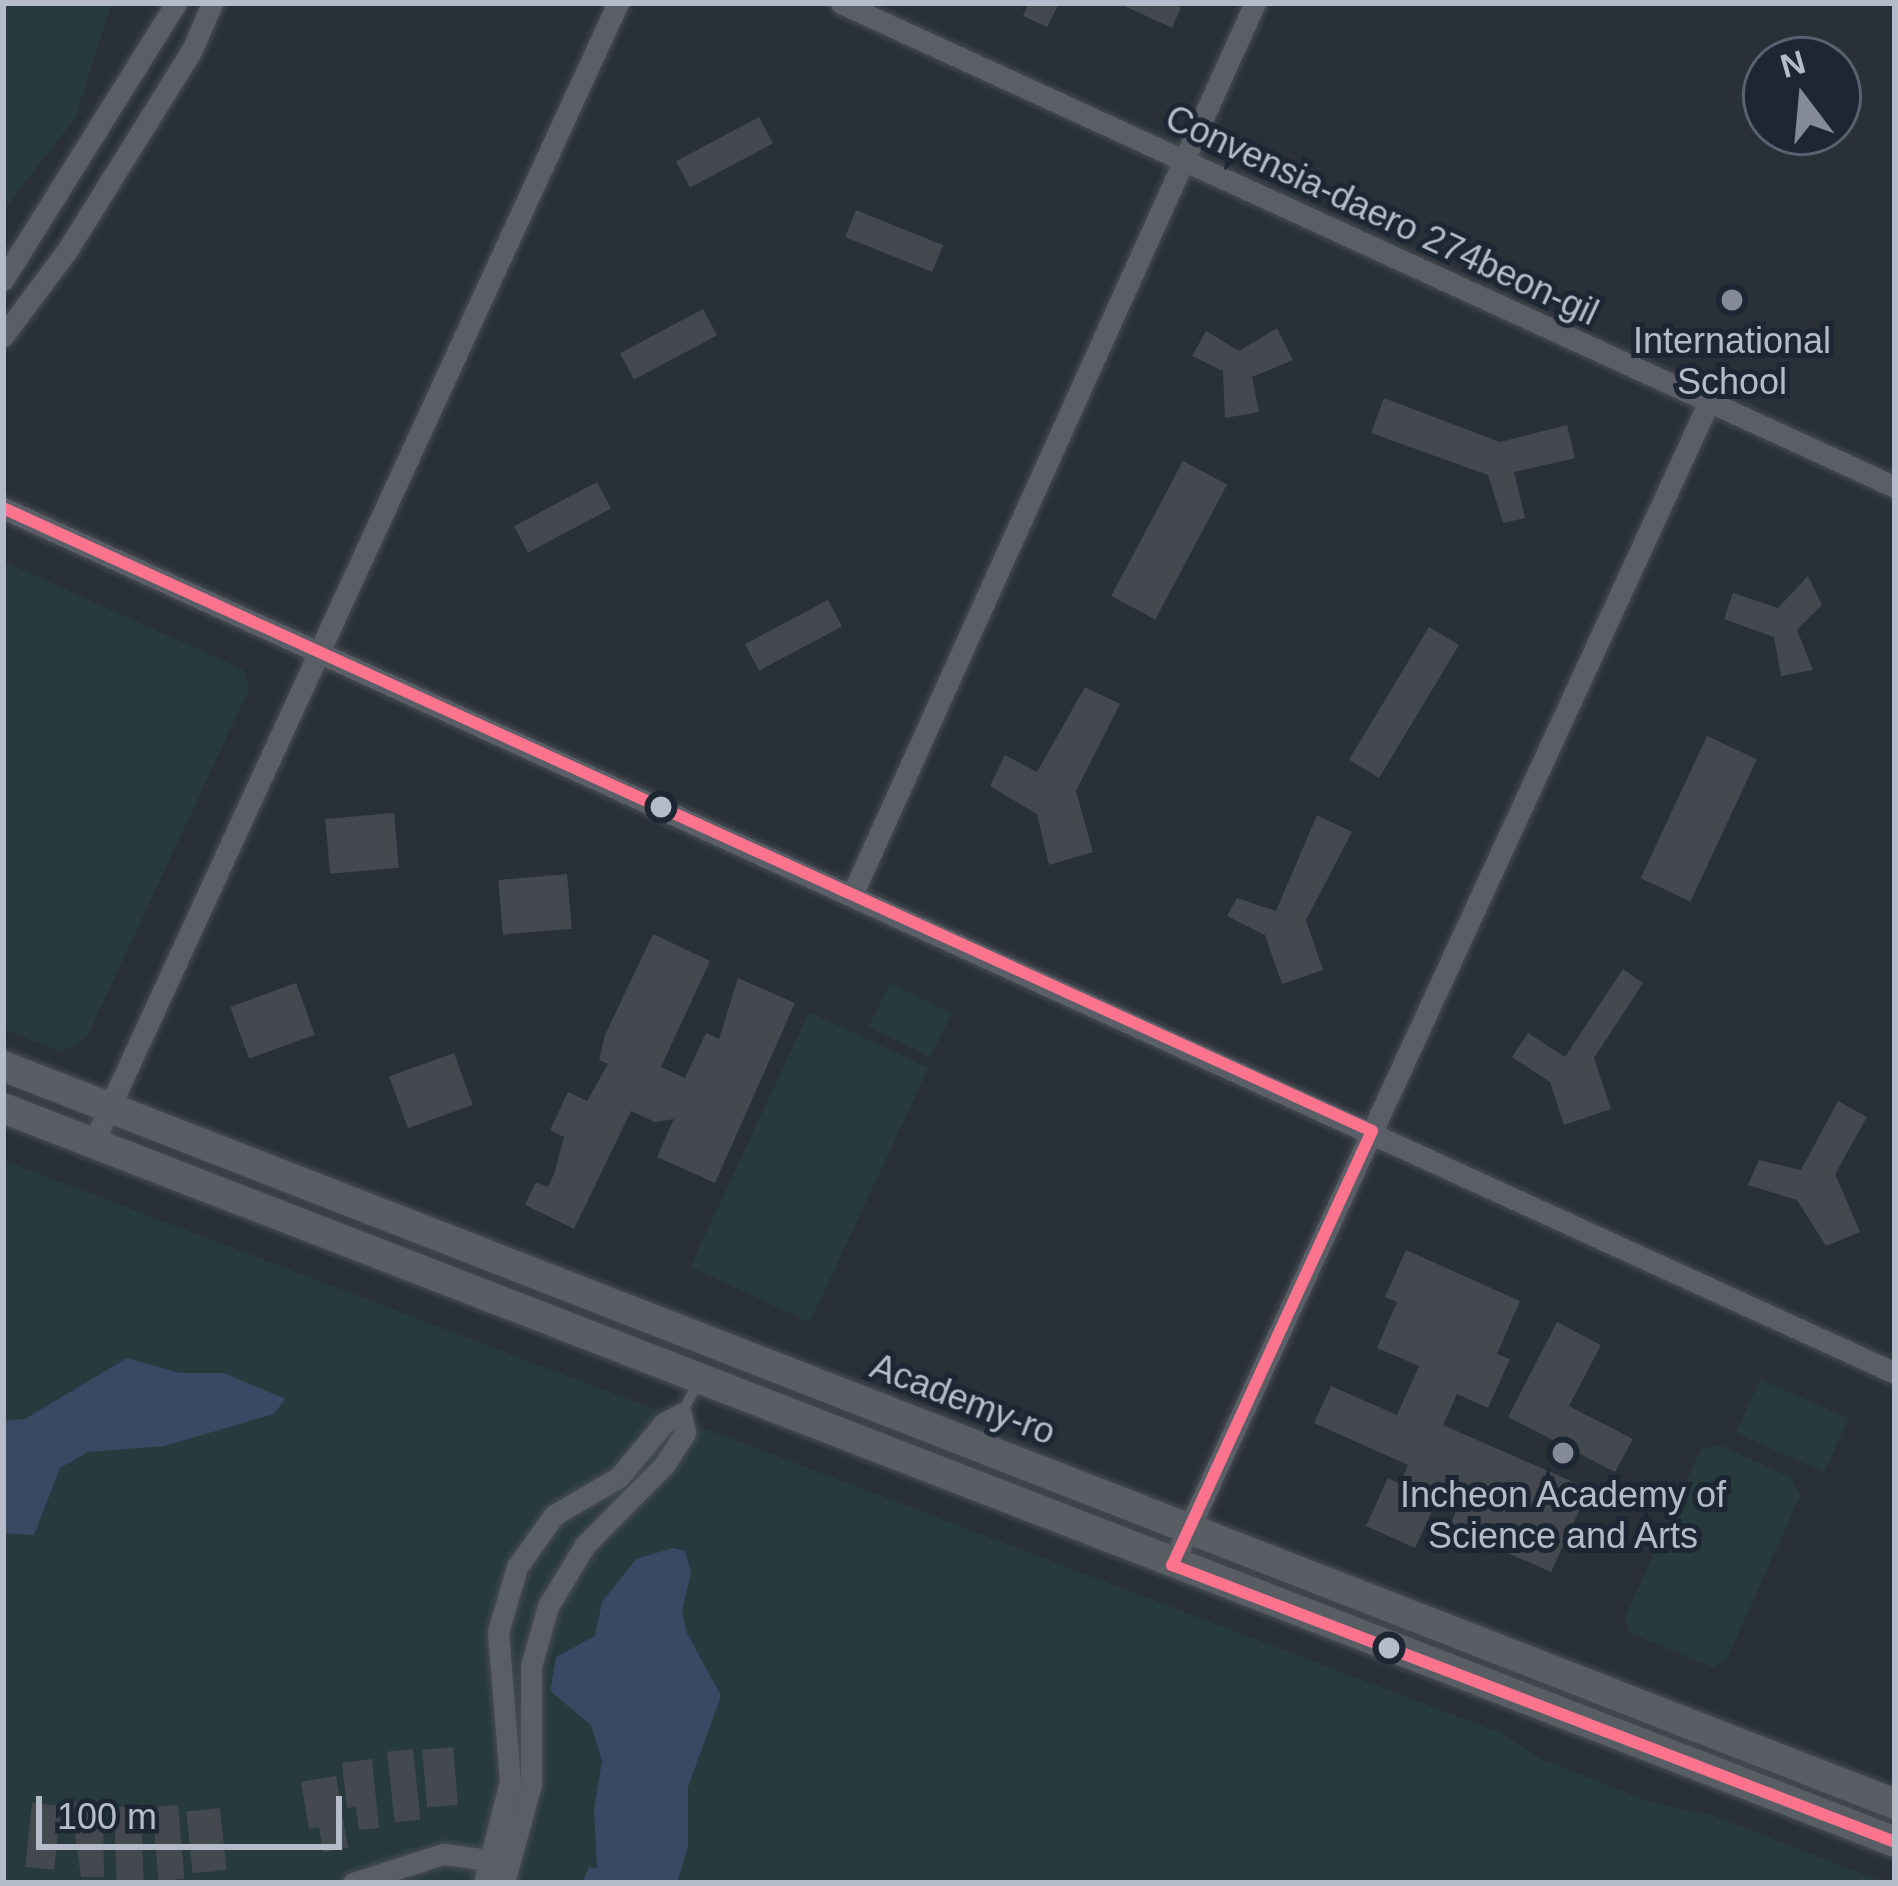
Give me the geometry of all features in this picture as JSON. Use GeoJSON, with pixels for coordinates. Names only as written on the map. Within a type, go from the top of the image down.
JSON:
{"type":"FeatureCollection","features":[{"type":"Feature","properties":{"kind":"main road","name":"Academy-ro"},"geometry":{"type":"LineString","coordinates":[[3,1066],[1895,1804]]}},
{"type":"Feature","properties":{"kind":"main road"},"geometry":{"type":"LineString","coordinates":[[3,1108],[698,1383],[1895,1842]]}},
{"type":"Feature","properties":{"kind":"street"},"geometry":{"type":"LineString","coordinates":[[3,280],[176,3]]}},
{"type":"Feature","properties":{"kind":"street"},"geometry":{"type":"LineString","coordinates":[[3,336],[68,249],[192,50],[212,3]]}},
{"type":"Feature","properties":{"kind":"street"},"geometry":{"type":"LineString","coordinates":[[94,1141],[618,3]]}},
{"type":"Feature","properties":{"kind":"street","name":"Convensia-daero 274beon-gil"},"geometry":{"type":"LineString","coordinates":[[841,3],[1895,487]]}},
{"type":"Feature","properties":{"kind":"street"},"geometry":{"type":"LineString","coordinates":[[852,895],[1255,3]]}},
{"type":"Feature","properties":{"kind":"street"},"geometry":{"type":"LineString","coordinates":[[1172,1565],[1708,402]]}},
{"type":"Feature","properties":{"kind":"street"},"geometry":{"type":"LineString","coordinates":[[3,508],[1895,1373]]}},
{"type":"Feature","properties":{"kind":"street"},"geometry":{"type":"LineString","coordinates":[[484,1883],[503,1869],[531,1784],[531,1666],[548,1606],[585,1545],[665,1464],[685,1433],[681,1414],[664,1423],[619,1478],[554,1515],[507,1593],[498,1632],[510,1780],[503,1869]]}},
{"type":"Feature","properties":{"kind":"street"},"geometry":{"type":"LineString","coordinates":[[554,1515],[585,1545]]}},
{"type":"Feature","properties":{"kind":"street"},"geometry":{"type":"LineString","coordinates":[[507,1593],[548,1606]]}},
{"type":"Feature","properties":{"kind":"street"},"geometry":{"type":"LineString","coordinates":[[353,1883],[443,1854],[503,1869]]}},
{"type":"Feature","properties":{"kind":"lane"},"geometry":{"type":"LineString","coordinates":[[681,1414],[698,1383]]}},
{"type":"Feature","properties":{"kind":"green space"},"geometry":{"type":"Polygon","coordinates":[[[3,3],[112,3],[75,118],[3,211],[3,3]]]}},
{"type":"Feature","properties":{"kind":"green space"},"geometry":{"type":"Polygon","coordinates":[[[3,561],[244,670],[249,689],[87,1037],[61,1052],[3,1029],[3,561]]]}},
{"type":"Feature","properties":{"kind":"green space"},"geometry":{"type":"Polygon","coordinates":[[[890,983],[952,1013],[931,1057],[869,1027],[890,983]]]}},
{"type":"Feature","properties":{"kind":"green space"},"geometry":{"type":"Polygon","coordinates":[[[809,1012],[929,1068],[810,1322],[690,1267],[809,1012]]]}},
{"type":"Feature","properties":{"kind":"green space"},"geometry":{"type":"Polygon","coordinates":[[[3,1160],[1501,1733],[1544,1760],[1648,1801],[1714,1816],[1886,1883],[3,1883],[3,1160]]]}},
{"type":"Feature","properties":{"kind":"green space"},"geometry":{"type":"Polygon","coordinates":[[[1760,1379],[1849,1418],[1825,1472],[1736,1433],[1760,1379]]]}},
{"type":"Feature","properties":{"kind":"green space"},"geometry":{"type":"Polygon","coordinates":[[[1719,1445],[1792,1478],[1800,1496],[1727,1659],[1714,1668],[1630,1633],[1625,1617],[1701,1449],[1719,1445]]]}},
{"type":"Feature","properties":{"kind":"water"},"geometry":{"type":"Polygon","coordinates":[[[127,1358],[180,1373],[224,1373],[285,1399],[274,1414],[164,1446],[88,1452],[60,1468],[34,1535],[3,1533],[3,1421],[25,1419],[127,1358]]]}},
{"type":"Feature","properties":{"kind":"water"},"geometry":{"type":"Polygon","coordinates":[[[673,1548],[685,1551],[691,1573],[682,1611],[687,1633],[721,1696],[688,1787],[688,1847],[677,1883],[582,1883],[589,1867],[597,1869],[594,1810],[602,1761],[591,1725],[550,1691],[556,1657],[595,1636],[602,1602],[636,1559],[673,1548]]]}},
{"type":"Feature","properties":{"kind":"building"},"geometry":{"type":"Polygon","coordinates":[[[1029,3],[1059,3],[1047,27],[1023,16],[1029,3]]]}},
{"type":"Feature","properties":{"kind":"building"},"geometry":{"type":"Polygon","coordinates":[[[1118,3],[1171,3],[1181,7],[1172,28],[1118,3]]]}},
{"type":"Feature","properties":{"kind":"building"},"geometry":{"type":"Polygon","coordinates":[[[759,117],[773,143],[690,188],[676,161],[759,117]]]}},
{"type":"Feature","properties":{"kind":"building"},"geometry":{"type":"Polygon","coordinates":[[[856,210],[943,245],[932,272],[845,237],[856,210]]]}},
{"type":"Feature","properties":{"kind":"building"},"geometry":{"type":"Polygon","coordinates":[[[703,309],[717,335],[634,380],[620,353],[703,309]]]}},
{"type":"Feature","properties":{"kind":"building"},"geometry":{"type":"Polygon","coordinates":[[[1277,328],[1293,360],[1252,377],[1259,412],[1225,418],[1223,371],[1192,356],[1206,331],[1239,351],[1277,328]]]}},
{"type":"Feature","properties":{"kind":"building"},"geometry":{"type":"Polygon","coordinates":[[[1384,398],[1500,442],[1567,425],[1575,458],[1514,472],[1525,518],[1503,523],[1488,475],[1371,433],[1384,398]]]}},
{"type":"Feature","properties":{"kind":"building"},"geometry":{"type":"Polygon","coordinates":[[[1183,461],[1227,484],[1155,620],[1111,596],[1183,461]]]}},
{"type":"Feature","properties":{"kind":"building"},"geometry":{"type":"Polygon","coordinates":[[[597,482],[611,508],[528,553],[514,526],[597,482]]]}},
{"type":"Feature","properties":{"kind":"building"},"geometry":{"type":"Polygon","coordinates":[[[1808,576],[1822,605],[1797,630],[1813,670],[1781,676],[1774,637],[1724,619],[1733,593],[1778,608],[1808,576]]]}},
{"type":"Feature","properties":{"kind":"building"},"geometry":{"type":"Polygon","coordinates":[[[828,600],[842,626],[759,671],[745,644],[828,600]]]}},
{"type":"Feature","properties":{"kind":"building"},"geometry":{"type":"Polygon","coordinates":[[[1429,627],[1459,645],[1379,778],[1349,760],[1429,627]]]}},
{"type":"Feature","properties":{"kind":"building"},"geometry":{"type":"Polygon","coordinates":[[[1085,687],[1120,704],[1076,791],[1093,852],[1049,865],[1037,814],[990,786],[1005,755],[1037,772],[1085,687]]]}},
{"type":"Feature","properties":{"kind":"building"},"geometry":{"type":"Polygon","coordinates":[[[1707,736],[1757,759],[1690,902],[1641,878],[1707,736]]]}},
{"type":"Feature","properties":{"kind":"building"},"geometry":{"type":"Polygon","coordinates":[[[394,813],[399,868],[330,874],[325,819],[394,813]]]}},
{"type":"Feature","properties":{"kind":"building"},"geometry":{"type":"Polygon","coordinates":[[[1317,815],[1352,832],[1306,920],[1323,970],[1282,984],[1265,935],[1227,916],[1237,898],[1276,911],[1317,815]]]}},
{"type":"Feature","properties":{"kind":"building"},"geometry":{"type":"Polygon","coordinates":[[[567,874],[572,929],[503,935],[498,880],[567,874]]]}},
{"type":"Feature","properties":{"kind":"building"},"geometry":{"type":"Polygon","coordinates":[[[653,934],[710,961],[661,1067],[685,1078],[706,1033],[719,1039],[738,978],[795,1003],[715,1183],[657,1157],[674,1119],[655,1122],[631,1111],[574,1229],[525,1205],[536,1182],[548,1187],[554,1174],[564,1137],[550,1130],[568,1092],[587,1101],[608,1064],[599,1060],[605,1035],[653,934]]]}},
{"type":"Feature","properties":{"kind":"building"},"geometry":{"type":"Polygon","coordinates":[[[1623,969],[1643,983],[1594,1058],[1611,1109],[1564,1125],[1550,1082],[1512,1057],[1528,1033],[1565,1057],[1623,969]]]}},
{"type":"Feature","properties":{"kind":"building"},"geometry":{"type":"Polygon","coordinates":[[[296,983],[315,1035],[249,1059],[230,1007],[296,983]]]}},
{"type":"Feature","properties":{"kind":"building"},"geometry":{"type":"Polygon","coordinates":[[[454,1053],[473,1105],[408,1128],[389,1077],[454,1053]]]}},
{"type":"Feature","properties":{"kind":"building"},"geometry":{"type":"Polygon","coordinates":[[[1838,1101],[1867,1117],[1835,1174],[1860,1232],[1826,1246],[1797,1200],[1748,1185],[1759,1160],[1801,1170],[1838,1101]]]}},
{"type":"Feature","properties":{"kind":"building"},"geometry":{"type":"Polygon","coordinates":[[[1406,1250],[1520,1301],[1497,1354],[1510,1359],[1488,1408],[1457,1394],[1443,1425],[1589,1489],[1551,1572],[1449,1527],[1463,1496],[1443,1487],[1415,1548],[1366,1526],[1388,1478],[1400,1484],[1408,1465],[1314,1423],[1331,1386],[1397,1415],[1419,1366],[1377,1348],[1397,1302],[1385,1297],[1406,1250]]]}},
{"type":"Feature","properties":{"kind":"building"},"geometry":{"type":"Polygon","coordinates":[[[1557,1322],[1601,1345],[1569,1406],[1633,1439],[1615,1472],[1508,1417],[1557,1322]]]}},
{"type":"Feature","properties":{"kind":"building"},"geometry":{"type":"Polygon","coordinates":[[[453,1747],[458,1805],[427,1807],[422,1750],[453,1747]]]}},
{"type":"Feature","properties":{"kind":"building"},"geometry":{"type":"Polygon","coordinates":[[[413,1749],[420,1820],[395,1822],[387,1752],[413,1749]]]}},
{"type":"Feature","properties":{"kind":"building"},"geometry":{"type":"Polygon","coordinates":[[[372,1759],[379,1828],[359,1830],[356,1807],[347,1808],[342,1763],[372,1759]]]}},
{"type":"Feature","properties":{"kind":"building"},"geometry":{"type":"Polygon","coordinates":[[[336,1776],[348,1848],[323,1852],[319,1827],[309,1829],[301,1782],[336,1776]]]}},
{"type":"Feature","properties":{"kind":"building"},"geometry":{"type":"Polygon","coordinates":[[[32,1803],[61,1806],[54,1870],[25,1867],[32,1803]]]}},
{"type":"Feature","properties":{"kind":"building"},"geometry":{"type":"Polygon","coordinates":[[[71,1803],[103,1803],[104,1877],[81,1877],[71,1803]]]}},
{"type":"Feature","properties":{"kind":"building"},"geometry":{"type":"Polygon","coordinates":[[[178,1805],[184,1879],[159,1881],[152,1807],[178,1805]]]}},
{"type":"Feature","properties":{"kind":"building"},"geometry":{"type":"Polygon","coordinates":[[[141,1806],[144,1881],[117,1882],[114,1807],[141,1806]]]}},
{"type":"Feature","properties":{"kind":"building"},"geometry":{"type":"Polygon","coordinates":[[[220,1808],[226,1870],[193,1873],[186,1812],[220,1808]]]}},
{"type":"Feature","properties":{"kind":"transit line"},"geometry":{"type":"LineString","coordinates":[[3,508],[1372,1131]]}},
{"type":"Feature","properties":{"kind":"transit line"},"geometry":{"type":"LineString","coordinates":[[1372,1131],[1172,1565],[1895,1842]]}},
{"type":"Feature","properties":{"kind":"place","name":"International School"},"geometry":{"type":"Point","coordinates":[1732,300]}},
{"type":"Feature","properties":{"kind":"place","name":"Incheon Academy of Science and Arts"},"geometry":{"type":"Point","coordinates":[1563,1453]}}]}
